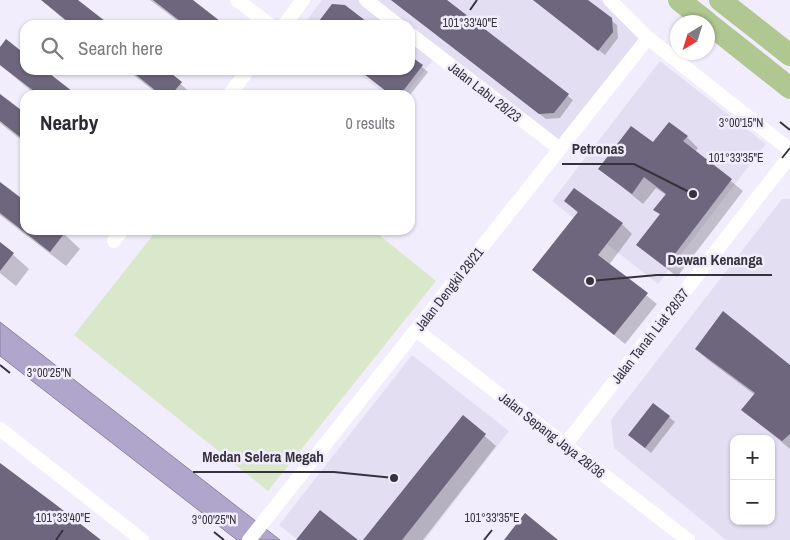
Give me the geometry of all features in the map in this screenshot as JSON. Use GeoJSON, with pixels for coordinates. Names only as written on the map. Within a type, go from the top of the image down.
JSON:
{"type":"FeatureCollection","features":[{"type":"Feature","properties":{"kind":"main road"},"geometry":{"type":"LineString","coordinates":[[679,0],[697,15]]}},
{"type":"Feature","properties":{"kind":"main road"},"geometry":{"type":"LineString","coordinates":[[720,0],[790,55]]}},
{"type":"Feature","properties":{"kind":"main road"},"geometry":{"type":"LineString","coordinates":[[715,29],[788,88]]}},
{"type":"Feature","properties":{"kind":"street"},"geometry":{"type":"LineString","coordinates":[[237,0],[263,20]]}},
{"type":"Feature","properties":{"kind":"street"},"geometry":{"type":"LineString","coordinates":[[288,20],[303,0]]}},
{"type":"Feature","properties":{"kind":"street"},"geometry":{"type":"LineString","coordinates":[[366,0],[392,20]]}},
{"type":"Feature","properties":{"kind":"street"},"geometry":{"type":"LineString","coordinates":[[610,0],[648,38],[790,150]]}},
{"type":"Feature","properties":{"kind":"street","name":"Jalan Labu 28/23"},"geometry":{"type":"LineString","coordinates":[[415,38],[560,149]]}},
{"type":"Feature","properties":{"kind":"street","name":"Jalan Dengkil 28/21"},"geometry":{"type":"LineString","coordinates":[[249,540],[648,38]]}},
{"type":"Feature","properties":{"kind":"street"},"geometry":{"type":"LineString","coordinates":[[233,90],[244,75]]}},
{"type":"Feature","properties":{"kind":"street","name":"Jalan Tanah Liat 28/37"},"geometry":{"type":"LineString","coordinates":[[565,445],[790,156]]}},
{"type":"Feature","properties":{"kind":"street","name":"Jalan Sepang Jaya 28/36"},"geometry":{"type":"LineString","coordinates":[[416,330],[688,540]]}},
{"type":"Feature","properties":{"kind":"street"},"geometry":{"type":"LineString","coordinates":[[0,429],[142,540]]}},
{"type":"Feature","properties":{"kind":"shaded area"},"geometry":{"type":"Polygon","coordinates":[[[322,0],[601,0],[614,10],[641,39],[559,141],[440,51],[409,90],[380,90],[360,75],[415,75],[415,20],[307,20],[322,0]]]}},
{"type":"Feature","properties":{"kind":"shaded area"},"geometry":{"type":"Polygon","coordinates":[[[660,61],[766,144],[658,284],[552,201],[660,61]]]}},
{"type":"Feature","properties":{"kind":"shaded area"},"geometry":{"type":"Polygon","coordinates":[[[782,199],[790,199],[790,540],[726,540],[614,448],[611,420],[782,199]]]}},
{"type":"Feature","properties":{"kind":"shaded area"},"geometry":{"type":"Polygon","coordinates":[[[0,322],[280,540],[237,540],[0,356],[0,322]]]}},
{"type":"Feature","properties":{"kind":"shaded area"},"geometry":{"type":"Polygon","coordinates":[[[412,355],[509,431],[425,540],[298,540],[279,525],[412,355]]]}},
{"type":"Feature","properties":{"kind":"green space"},"geometry":{"type":"Polygon","coordinates":[[[153,235],[379,235],[436,281],[268,491],[74,335],[153,235]]]}},
{"type":"Feature","properties":{"kind":"building"},"geometry":{"type":"Polygon","coordinates":[[[41,0],[78,0],[104,20],[66,20],[41,0]]]}},
{"type":"Feature","properties":{"kind":"building"},"geometry":{"type":"Polygon","coordinates":[[[153,0],[193,0],[219,20],[179,20],[153,0]]]}},
{"type":"Feature","properties":{"kind":"building"},"geometry":{"type":"Polygon","coordinates":[[[391,0],[447,0],[569,94],[554,113],[539,114],[391,0]]]}},
{"type":"Feature","properties":{"kind":"building"},"geometry":{"type":"Polygon","coordinates":[[[533,0],[588,0],[612,18],[613,32],[598,51],[533,0]]]}},
{"type":"Feature","properties":{"kind":"building"},"geometry":{"type":"Polygon","coordinates":[[[332,4],[345,5],[364,20],[320,20],[332,4]]]}},
{"type":"Feature","properties":{"kind":"building"},"geometry":{"type":"Polygon","coordinates":[[[6,39],[20,50],[20,75],[51,75],[71,90],[32,90],[0,65],[0,47],[6,39]]]}},
{"type":"Feature","properties":{"kind":"building"},"geometry":{"type":"Polygon","coordinates":[[[415,59],[423,65],[404,90],[385,90],[365,75],[415,75],[415,59]]]}},
{"type":"Feature","properties":{"kind":"building"},"geometry":{"type":"Polygon","coordinates":[[[136,75],[173,75],[182,82],[175,90],[155,90],[136,75]]]}},
{"type":"Feature","properties":{"kind":"building"},"geometry":{"type":"Polygon","coordinates":[[[0,94],[20,109],[20,137],[0,121],[0,94]]]}},
{"type":"Feature","properties":{"kind":"building"},"geometry":{"type":"Polygon","coordinates":[[[669,122],[688,136],[683,141],[732,179],[665,267],[636,245],[660,214],[653,210],[666,194],[644,177],[632,194],[598,169],[631,126],[653,142],[669,122]]]}},
{"type":"Feature","properties":{"kind":"building"},"geometry":{"type":"Polygon","coordinates":[[[0,182],[20,197],[20,229],[0,213],[0,182]]]}},
{"type":"Feature","properties":{"kind":"building"},"geometry":{"type":"Polygon","coordinates":[[[574,188],[623,223],[598,255],[648,293],[614,335],[532,270],[578,212],[564,201],[574,188]]]}},
{"type":"Feature","properties":{"kind":"building"},"geometry":{"type":"Polygon","coordinates":[[[28,235],[63,235],[50,252],[28,235]]]}},
{"type":"Feature","properties":{"kind":"building"},"geometry":{"type":"Polygon","coordinates":[[[0,242],[14,253],[0,271],[0,242]]]}},
{"type":"Feature","properties":{"kind":"building"},"geometry":{"type":"Polygon","coordinates":[[[723,311],[790,365],[790,434],[782,441],[741,410],[755,393],[695,349],[723,311]]]}},
{"type":"Feature","properties":{"kind":"building"},"geometry":{"type":"Polygon","coordinates":[[[653,403],[670,416],[645,448],[628,435],[653,403]]]}},
{"type":"Feature","properties":{"kind":"building"},"geometry":{"type":"Polygon","coordinates":[[[463,415],[486,434],[402,540],[363,540],[463,415]]]}},
{"type":"Feature","properties":{"kind":"building"},"geometry":{"type":"Polygon","coordinates":[[[0,463],[55,504],[101,540],[0,540],[0,463]]]}},
{"type":"Feature","properties":{"kind":"building"},"geometry":{"type":"Polygon","coordinates":[[[320,510],[358,540],[296,540],[320,510]]]}},
{"type":"Feature","properties":{"kind":"building"},"geometry":{"type":"Polygon","coordinates":[[[525,513],[558,540],[504,540],[525,513]]]}},
{"type":"Feature","properties":{"kind":"place","name":"Petronas"},"geometry":{"type":"Point","coordinates":[693,194]}},
{"type":"Feature","properties":{"kind":"place","name":"Dewan Kenanga"},"geometry":{"type":"Point","coordinates":[590,281]}},
{"type":"Feature","properties":{"kind":"place","name":"Medan Selera Megah"},"geometry":{"type":"Point","coordinates":[394,478]}}]}
